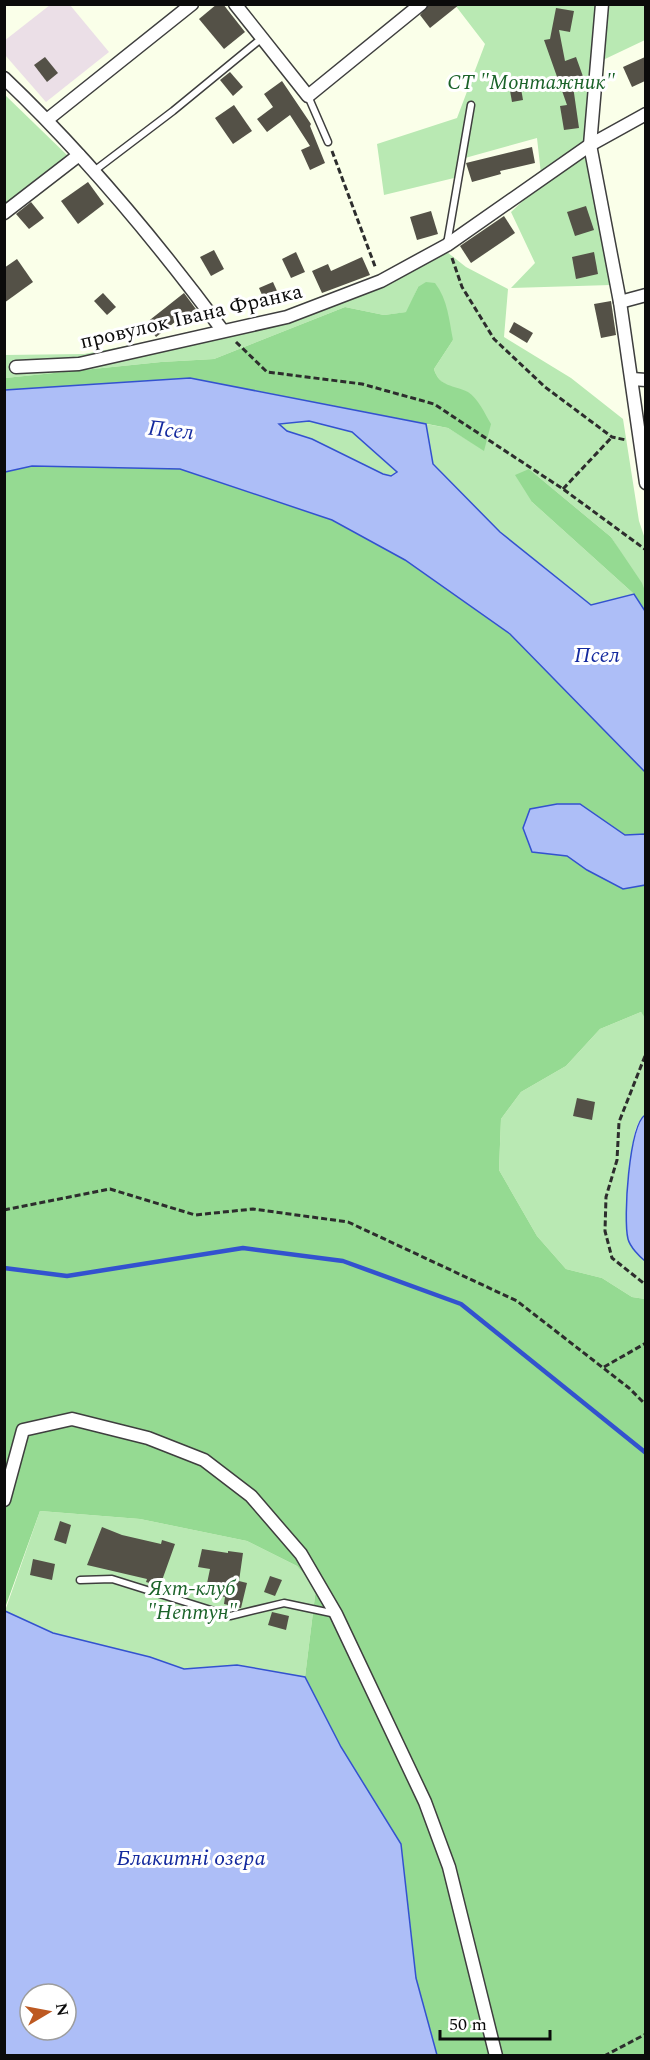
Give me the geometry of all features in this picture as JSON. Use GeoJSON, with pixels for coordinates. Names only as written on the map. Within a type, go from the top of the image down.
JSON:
{"type":"FeatureCollection","features":[{"type":"Feature","properties":{"kind":"street"},"geometry":{"type":"LineString","coordinates":[[48,119],[192,4]]}},
{"type":"Feature","properties":{"kind":"street"},"geometry":{"type":"LineString","coordinates":[[235,4],[308,96],[421,4]]}},
{"type":"Feature","properties":{"kind":"street"},"geometry":{"type":"LineString","coordinates":[[602,4],[590,145],[620,302],[645,483]]}},
{"type":"Feature","properties":{"kind":"street"},"geometry":{"type":"LineString","coordinates":[[4,78],[48,119],[175,266],[223,331]]}},
{"type":"Feature","properties":{"kind":"street","name":"провулок Івана Франка"},"geometry":{"type":"LineString","coordinates":[[16,367],[79,364],[287,317],[381,281],[447,245],[590,145],[645,114]]}},
{"type":"Feature","properties":{"kind":"street"},"geometry":{"type":"LineString","coordinates":[[4,213],[79,155]]}},
{"type":"Feature","properties":{"kind":"street"},"geometry":{"type":"LineString","coordinates":[[620,302],[645,295]]}},
{"type":"Feature","properties":{"kind":"street"},"geometry":{"type":"LineString","coordinates":[[632,379],[645,380]]}},
{"type":"Feature","properties":{"kind":"street"},"geometry":{"type":"LineString","coordinates":[[4,1500],[22,1430],[72,1419],[148,1438],[204,1460],[251,1496],[301,1554],[336,1614],[425,1802],[449,1867],[496,2055]]}},
{"type":"Feature","properties":{"kind":"lane"},"geometry":{"type":"LineString","coordinates":[[93,172],[173,111],[262,38]]}},
{"type":"Feature","properties":{"kind":"lane"},"geometry":{"type":"LineString","coordinates":[[308,96],[328,142]]}},
{"type":"Feature","properties":{"kind":"lane"},"geometry":{"type":"LineString","coordinates":[[447,245],[471,105]]}},
{"type":"Feature","properties":{"kind":"lane"},"geometry":{"type":"LineString","coordinates":[[80,1580],[112,1580],[230,1616],[284,1603],[336,1614]]}},
{"type":"Feature","properties":{"kind":"path"},"geometry":{"type":"LineString","coordinates":[[328,142],[381,281]]}},
{"type":"Feature","properties":{"kind":"path"},"geometry":{"type":"LineString","coordinates":[[447,245],[462,287],[494,339],[545,387],[612,437],[639,442]]}},
{"type":"Feature","properties":{"kind":"path"},"geometry":{"type":"LineString","coordinates":[[223,331],[267,372],[362,384],[434,404],[563,489],[645,549]]}},
{"type":"Feature","properties":{"kind":"path"},"geometry":{"type":"LineString","coordinates":[[563,489],[612,437]]}},
{"type":"Feature","properties":{"kind":"path"},"geometry":{"type":"LineString","coordinates":[[645,1056],[618,1122],[617,1161],[606,1197],[605,1231],[612,1258],[645,1285]]}},
{"type":"Feature","properties":{"kind":"path"},"geometry":{"type":"LineString","coordinates":[[4,1209],[110,1189],[195,1215],[253,1209],[348,1222],[517,1301],[604,1367],[645,1405]]}},
{"type":"Feature","properties":{"kind":"path"},"geometry":{"type":"LineString","coordinates":[[604,1367],[645,1343]]}},
{"type":"Feature","properties":{"kind":"path"},"geometry":{"type":"LineString","coordinates":[[604,2055],[645,2034]]}},
{"type":"Feature","properties":{"kind":"shaded area"},"geometry":{"type":"Polygon","coordinates":[[[50,5],[70,5],[109,52],[46,102],[5,55],[4,41],[50,5]]]}},
{"type":"Feature","properties":{"kind":"green space","name":"СТ \"Монтажник\""},"geometry":{"type":"Polygon","coordinates":[[[455,5],[645,5],[645,40],[605,59],[589,81],[585,138],[611,285],[511,288],[535,263],[511,212],[542,183],[537,138],[465,158],[454,178],[384,195],[377,144],[457,118],[485,44],[455,5]]]}},
{"type":"Feature","properties":{"kind":"green space"},"geometry":{"type":"Polygon","coordinates":[[[4,94],[69,157],[4,209],[4,94]]]}},
{"type":"Feature","properties":{"kind":"green space"},"geometry":{"type":"Polygon","coordinates":[[[438,245],[466,267],[508,289],[504,337],[571,378],[623,419],[639,521],[645,539],[645,591],[611,537],[529,469],[532,502],[634,594],[591,605],[500,532],[433,464],[426,424],[448,428],[484,450],[467,392],[447,385],[436,374],[434,369],[453,340],[418,287],[407,312],[384,315],[345,307],[214,359],[161,362],[5,378],[4,355],[84,354],[267,319],[386,272],[438,245]]]}},
{"type":"Feature","properties":{"kind":"green space"},"geometry":{"type":"Polygon","coordinates":[[[426,282],[435,283],[443,296],[453,340],[434,369],[436,375],[448,385],[468,392],[481,406],[491,424],[484,451],[448,428],[190,378],[5,390],[5,378],[161,362],[214,359],[345,307],[384,315],[406,312],[418,287],[426,282]]]}},
{"type":"Feature","properties":{"kind":"green space"},"geometry":{"type":"Polygon","coordinates":[[[309,421],[352,432],[397,471],[391,476],[383,474],[312,439],[287,431],[278,423],[309,421]]]}},
{"type":"Feature","properties":{"kind":"green space"},"geometry":{"type":"Polygon","coordinates":[[[32,466],[180,469],[332,520],[405,560],[510,634],[645,772],[645,834],[532,852],[567,856],[587,870],[623,889],[645,885],[645,1018],[641,1012],[600,1029],[566,1066],[521,1092],[501,1119],[499,1170],[537,1236],[566,1269],[602,1278],[632,1297],[645,1299],[645,2055],[437,2055],[416,1978],[401,1844],[341,1747],[305,1677],[316,1588],[297,1566],[247,1541],[140,1519],[40,1511],[5,1608],[5,472],[32,466]]]}},
{"type":"Feature","properties":{"kind":"green space"},"geometry":{"type":"Polygon","coordinates":[[[529,469],[611,537],[642,583],[645,591],[645,611],[634,594],[532,502],[515,475],[529,469]]]}},
{"type":"Feature","properties":{"kind":"green space"},"geometry":{"type":"Polygon","coordinates":[[[641,1012],[646,1018],[645,1115],[637,1125],[632,1162],[636,1208],[646,1266],[645,1299],[632,1297],[602,1278],[566,1269],[537,1236],[499,1170],[501,1119],[521,1092],[566,1066],[600,1029],[641,1012]]]}},
{"type":"Feature","properties":{"kind":"green space","name":"Яхт-клуб \"Нептун\""},"geometry":{"type":"Polygon","coordinates":[[[40,1511],[140,1519],[247,1541],[297,1566],[316,1588],[305,1677],[237,1665],[184,1669],[150,1657],[53,1633],[5,1611],[40,1511]]]}},
{"type":"Feature","properties":{"kind":"water","name":"Псел"},"geometry":{"type":"Polygon","coordinates":[[[190,378],[426,424],[433,464],[500,532],[591,605],[634,594],[645,611],[645,772],[510,634],[405,560],[332,520],[180,469],[32,466],[5,472],[5,390],[190,378]],[[309,421],[279,424],[287,431],[312,439],[383,474],[391,476],[397,472],[352,432],[309,421]]]}},
{"type":"Feature","properties":{"kind":"water"},"geometry":{"type":"Polygon","coordinates":[[[557,804],[580,804],[625,835],[645,834],[645,885],[623,889],[587,870],[567,856],[532,852],[523,828],[530,809],[557,804]]]}},
{"type":"Feature","properties":{"kind":"water"},"geometry":{"type":"Polygon","coordinates":[[[645,1115],[645,1261],[635,1252],[629,1242],[626,1213],[631,1154],[639,1123],[645,1115]]]}},
{"type":"Feature","properties":{"kind":"water","name":"Блакитні озера"},"geometry":{"type":"Polygon","coordinates":[[[5,1611],[53,1633],[150,1657],[184,1669],[237,1665],[305,1677],[341,1747],[401,1844],[416,1978],[437,2055],[5,2055],[5,1611]]]}},
{"type":"Feature","properties":{"kind":"building"},"geometry":{"type":"Polygon","coordinates":[[[217,4],[223,4],[245,32],[224,49],[199,19],[217,4]]]}},
{"type":"Feature","properties":{"kind":"building"},"geometry":{"type":"Polygon","coordinates":[[[429,4],[460,4],[430,28],[420,15],[429,4]]]}},
{"type":"Feature","properties":{"kind":"building"},"geometry":{"type":"Polygon","coordinates":[[[556,8],[574,11],[570,32],[559,30],[565,61],[576,57],[585,82],[573,86],[579,128],[564,130],[560,106],[567,105],[544,40],[550,39],[556,8]]]}},
{"type":"Feature","properties":{"kind":"building"},"geometry":{"type":"Polygon","coordinates":[[[45,57],[58,73],[47,82],[34,65],[45,57]]]}},
{"type":"Feature","properties":{"kind":"building"},"geometry":{"type":"Polygon","coordinates":[[[645,57],[645,81],[632,87],[623,67],[645,57]]]}},
{"type":"Feature","properties":{"kind":"building"},"geometry":{"type":"Polygon","coordinates":[[[230,72],[243,87],[233,96],[220,80],[230,72]]]}},
{"type":"Feature","properties":{"kind":"building"},"geometry":{"type":"Polygon","coordinates":[[[282,81],[311,124],[325,163],[310,170],[301,150],[310,146],[290,115],[267,132],[257,119],[273,107],[264,94],[282,81]]]}},
{"type":"Feature","properties":{"kind":"building"},"geometry":{"type":"Polygon","coordinates":[[[520,83],[523,100],[512,102],[509,85],[520,83]]]}},
{"type":"Feature","properties":{"kind":"building"},"geometry":{"type":"Polygon","coordinates":[[[234,105],[252,131],[233,144],[215,118],[234,105]]]}},
{"type":"Feature","properties":{"kind":"building"},"geometry":{"type":"Polygon","coordinates":[[[532,147],[535,163],[500,171],[501,174],[472,182],[466,163],[532,147]]]}},
{"type":"Feature","properties":{"kind":"building"},"geometry":{"type":"Polygon","coordinates":[[[88,182],[104,204],[78,224],[61,201],[88,182]]]}},
{"type":"Feature","properties":{"kind":"building"},"geometry":{"type":"Polygon","coordinates":[[[31,202],[44,218],[29,229],[16,214],[31,202]]]}},
{"type":"Feature","properties":{"kind":"building"},"geometry":{"type":"Polygon","coordinates":[[[586,206],[594,230],[575,236],[567,212],[586,206]]]}},
{"type":"Feature","properties":{"kind":"building"},"geometry":{"type":"Polygon","coordinates":[[[431,211],[438,234],[417,240],[410,217],[431,211]]]}},
{"type":"Feature","properties":{"kind":"building"},"geometry":{"type":"Polygon","coordinates":[[[504,216],[515,233],[471,263],[460,246],[504,216]]]}},
{"type":"Feature","properties":{"kind":"building"},"geometry":{"type":"Polygon","coordinates":[[[214,250],[224,269],[211,276],[200,257],[214,250]]]}},
{"type":"Feature","properties":{"kind":"building"},"geometry":{"type":"Polygon","coordinates":[[[296,252],[305,272],[291,278],[282,259],[296,252]]]}},
{"type":"Feature","properties":{"kind":"building"},"geometry":{"type":"Polygon","coordinates":[[[594,252],[598,274],[576,279],[572,257],[594,252]]]}},
{"type":"Feature","properties":{"kind":"building"},"geometry":{"type":"Polygon","coordinates":[[[362,257],[370,275],[322,293],[312,271],[328,264],[331,271],[362,257]]]}},
{"type":"Feature","properties":{"kind":"building"},"geometry":{"type":"Polygon","coordinates":[[[17,259],[33,282],[4,303],[4,268],[17,259]]]}},
{"type":"Feature","properties":{"kind":"building"},"geometry":{"type":"Polygon","coordinates":[[[273,282],[281,300],[267,306],[259,288],[273,282]]]}},
{"type":"Feature","properties":{"kind":"building"},"geometry":{"type":"Polygon","coordinates":[[[103,293],[116,307],[107,315],[94,301],[103,293]]]}},
{"type":"Feature","properties":{"kind":"building"},"geometry":{"type":"Polygon","coordinates":[[[184,293],[201,316],[186,327],[180,318],[156,337],[146,323],[184,293]]]}},
{"type":"Feature","properties":{"kind":"building"},"geometry":{"type":"Polygon","coordinates":[[[611,301],[616,335],[601,338],[594,304],[611,301]]]}},
{"type":"Feature","properties":{"kind":"building"},"geometry":{"type":"Polygon","coordinates":[[[514,322],[533,333],[527,343],[509,332],[514,322]]]}},
{"type":"Feature","properties":{"kind":"building"},"geometry":{"type":"Polygon","coordinates":[[[577,1098],[595,1102],[592,1120],[573,1116],[577,1098]]]}},
{"type":"Feature","properties":{"kind":"building"},"geometry":{"type":"Polygon","coordinates":[[[60,1521],[71,1525],[66,1544],[54,1540],[60,1521]]]}},
{"type":"Feature","properties":{"kind":"building"},"geometry":{"type":"Polygon","coordinates":[[[102,1527],[122,1535],[161,1544],[162,1540],[175,1544],[160,1586],[146,1582],[147,1579],[87,1565],[102,1527]]]}},
{"type":"Feature","properties":{"kind":"building"},"geometry":{"type":"Polygon","coordinates":[[[202,1549],[243,1553],[239,1581],[247,1583],[241,1608],[224,1604],[225,1597],[205,1593],[210,1569],[198,1567],[202,1549]]]}},
{"type":"Feature","properties":{"kind":"building"},"geometry":{"type":"Polygon","coordinates":[[[33,1559],[55,1564],[52,1580],[30,1575],[33,1559]]]}},
{"type":"Feature","properties":{"kind":"building"},"geometry":{"type":"Polygon","coordinates":[[[270,1576],[282,1580],[275,1596],[264,1592],[270,1576]]]}},
{"type":"Feature","properties":{"kind":"building"},"geometry":{"type":"Polygon","coordinates":[[[272,1612],[289,1616],[286,1630],[268,1625],[272,1612]]]}},
{"type":"Feature","properties":{"kind":"waterway"},"geometry":{"type":"LineString","coordinates":[[4,1268],[67,1276],[243,1248],[343,1261],[461,1304],[646,1453]]}}]}
